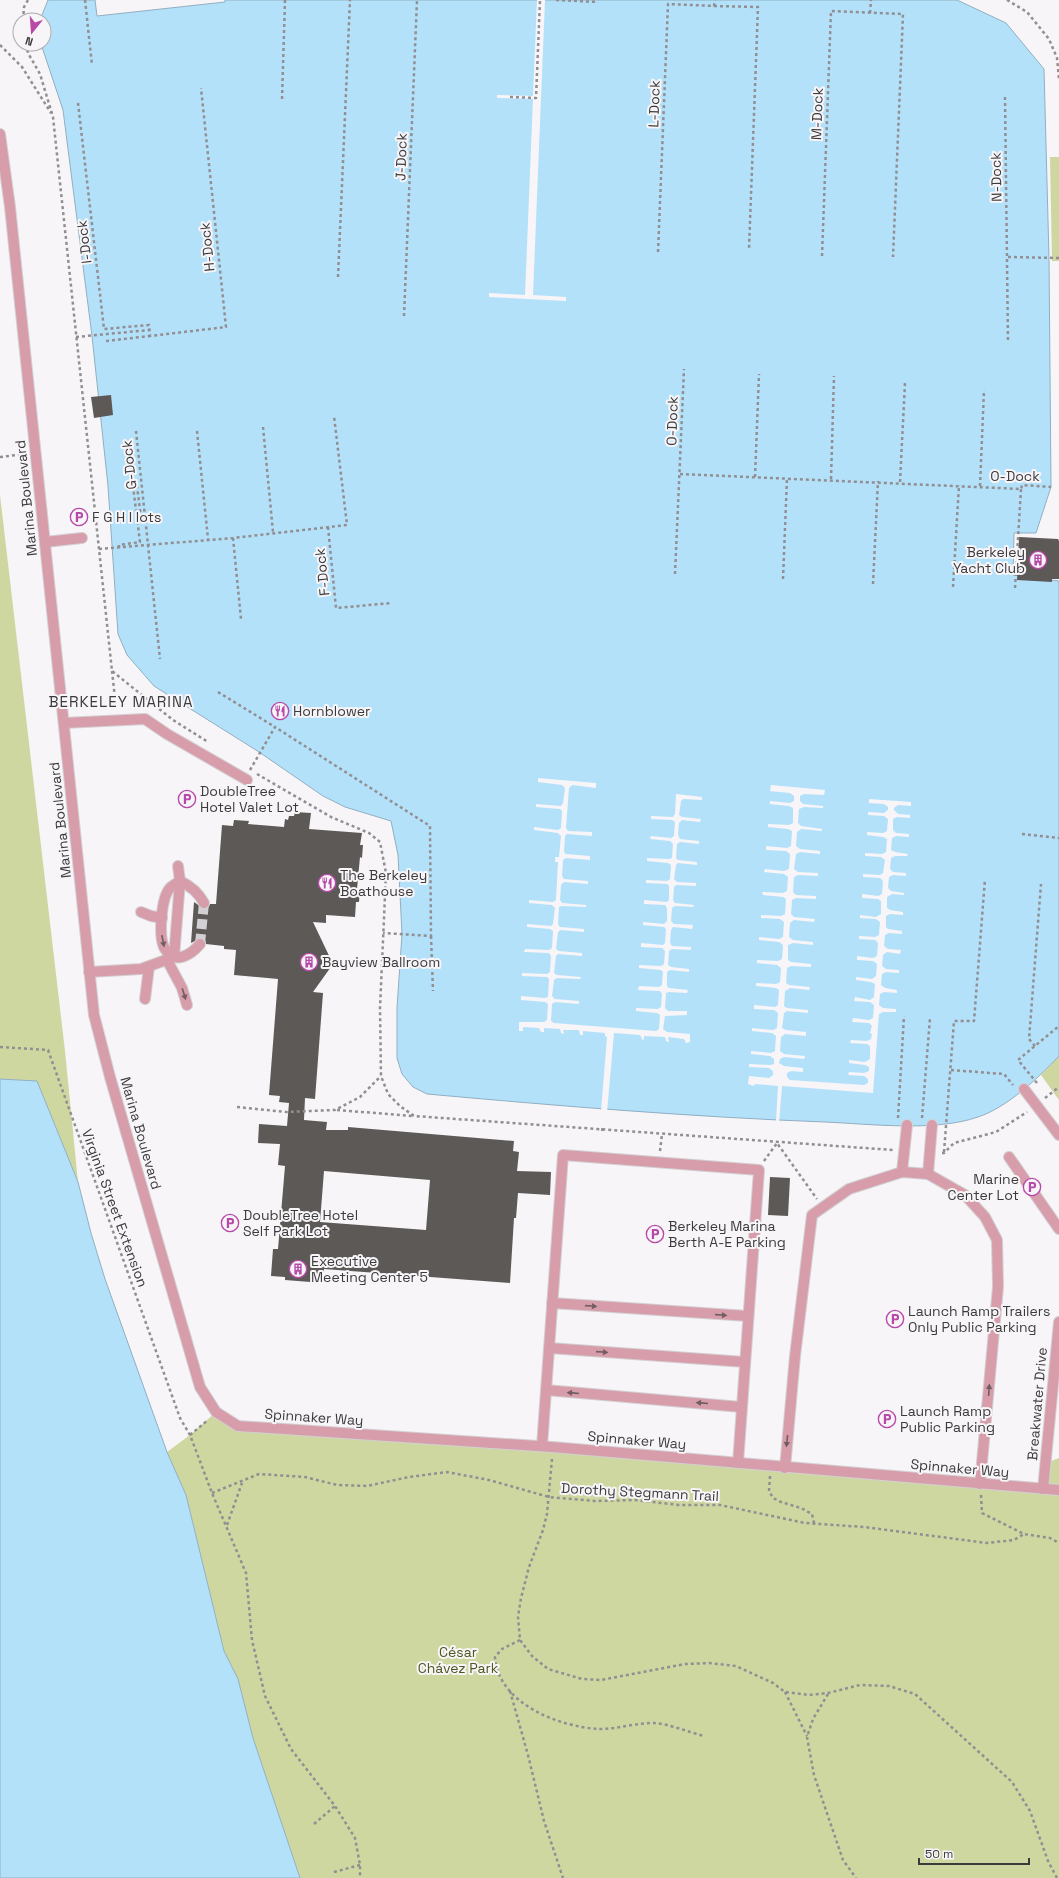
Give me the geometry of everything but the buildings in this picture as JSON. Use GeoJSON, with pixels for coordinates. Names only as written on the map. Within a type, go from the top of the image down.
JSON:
{"type":"FeatureCollection","features":[{"type":"Feature","properties":{"kind":"street","name":"Marina Boulevard"},"geometry":{"type":"LineString","coordinates":[[0,134],[10,207],[94,1016],[200,1387],[216,1412]]}},
{"type":"Feature","properties":{"kind":"street","name":"Marina Boulevard"},"geometry":{"type":"LineString","coordinates":[[0,177],[10,207]]}},
{"type":"Feature","properties":{"kind":"street"},"geometry":{"type":"LineString","coordinates":[[45,542],[82,538]]}},
{"type":"Feature","properties":{"kind":"street"},"geometry":{"type":"LineString","coordinates":[[64,723],[104,726],[118,720],[145,719],[167,739],[216,766],[247,780]]}},
{"type":"Feature","properties":{"kind":"street"},"geometry":{"type":"LineString","coordinates":[[170,958],[180,881],[178,866]]}},
{"type":"Feature","properties":{"kind":"street"},"geometry":{"type":"LineString","coordinates":[[180,881],[191,886],[200,895],[204,903]]}},
{"type":"Feature","properties":{"kind":"street"},"geometry":{"type":"LineString","coordinates":[[180,881],[169,889],[163,902],[162,940],[182,988],[187,1005]]}},
{"type":"Feature","properties":{"kind":"street"},"geometry":{"type":"LineString","coordinates":[[142,912],[151,916],[162,918]]}},
{"type":"Feature","properties":{"kind":"street"},"geometry":{"type":"LineString","coordinates":[[89,972],[141,969],[149,967],[170,958],[181,958],[188,955],[200,944]]}},
{"type":"Feature","properties":{"kind":"street"},"geometry":{"type":"LineString","coordinates":[[146,999],[149,967]]}},
{"type":"Feature","properties":{"kind":"street"},"geometry":{"type":"LineString","coordinates":[[1020,1088],[1037,1106],[1059,1135]]}},
{"type":"Feature","properties":{"kind":"street"},"geometry":{"type":"LineString","coordinates":[[902,1125],[904,1151],[902,1172]]}},
{"type":"Feature","properties":{"kind":"street"},"geometry":{"type":"LineString","coordinates":[[927,1125],[930,1153],[928,1174]]}},
{"type":"Feature","properties":{"kind":"street"},"geometry":{"type":"LineString","coordinates":[[542,1446],[563,1155],[759,1170],[738,1463]]}},
{"type":"Feature","properties":{"kind":"street"},"geometry":{"type":"LineString","coordinates":[[1008,1157],[1059,1229]]}},
{"type":"Feature","properties":{"kind":"street"},"geometry":{"type":"LineString","coordinates":[[784,1468],[795,1356],[812,1215],[849,1189],[902,1172],[928,1174],[966,1196],[985,1217],[997,1240],[998,1287],[980,1484]]}},
{"type":"Feature","properties":{"kind":"street"},"geometry":{"type":"LineString","coordinates":[[552,1303],[748,1316]]}},
{"type":"Feature","properties":{"kind":"street","name":"Breakwater Drive"},"geometry":{"type":"LineString","coordinates":[[1043,1489],[1059,1322]]}},
{"type":"Feature","properties":{"kind":"street"},"geometry":{"type":"LineString","coordinates":[[549,1348],[745,1362]]}},
{"type":"Feature","properties":{"kind":"street"},"geometry":{"type":"LineString","coordinates":[[546,1390],[741,1407]]}},
{"type":"Feature","properties":{"kind":"street","name":"Spinnaker Way"},"geometry":{"type":"LineString","coordinates":[[216,1412],[238,1426],[542,1446],[784,1468],[1059,1490]]}},
{"type":"Feature","properties":{"kind":"path"},"geometry":{"type":"LineString","coordinates":[[24,12],[24,7],[28,0]]}},
{"type":"Feature","properties":{"kind":"path"},"geometry":{"type":"LineString","coordinates":[[85,0],[92,65]]}},
{"type":"Feature","properties":{"kind":"path"},"geometry":{"type":"LineString","coordinates":[[282,99],[285,0]]}},
{"type":"Feature","properties":{"kind":"path"},"geometry":{"type":"LineString","coordinates":[[338,277],[350,0]]}},
{"type":"Feature","properties":{"kind":"path","name":"J-Dock"},"geometry":{"type":"LineString","coordinates":[[404,316],[417,0]]}},
{"type":"Feature","properties":{"kind":"path"},"geometry":{"type":"LineString","coordinates":[[510,97],[536,98],[540,0]]}},
{"type":"Feature","properties":{"kind":"path"},"geometry":{"type":"LineString","coordinates":[[556,0],[598,2]]}},
{"type":"Feature","properties":{"kind":"path"},"geometry":{"type":"LineString","coordinates":[[714,6],[715,0]]}},
{"type":"Feature","properties":{"kind":"path"},"geometry":{"type":"LineString","coordinates":[[870,12],[871,0]]}},
{"type":"Feature","properties":{"kind":"path"},"geometry":{"type":"LineString","coordinates":[[1007,0],[1027,12],[1049,39],[1057,58],[1059,79]]}},
{"type":"Feature","properties":{"kind":"path","name":"L-Dock"},"geometry":{"type":"LineString","coordinates":[[658,252],[668,4],[758,7],[749,249]]}},
{"type":"Feature","properties":{"kind":"path","name":"M-Dock"},"geometry":{"type":"LineString","coordinates":[[822,256],[831,12],[870,12],[903,14],[893,257]]}},
{"type":"Feature","properties":{"kind":"path"},"geometry":{"type":"LineString","coordinates":[[0,45],[22,67],[53,117]]}},
{"type":"Feature","properties":{"kind":"path"},"geometry":{"type":"LineString","coordinates":[[28,52],[40,74],[53,117],[118,720]]}},
{"type":"Feature","properties":{"kind":"path","name":"H-Dock"},"geometry":{"type":"LineString","coordinates":[[106,341],[226,327],[201,88]]}},
{"type":"Feature","properties":{"kind":"path","name":"N-Dock"},"geometry":{"type":"LineString","coordinates":[[1005,97],[1008,342]]}},
{"type":"Feature","properties":{"kind":"path","name":"I-Dock"},"geometry":{"type":"LineString","coordinates":[[78,103],[104,329],[149,325],[149,330]]}},
{"type":"Feature","properties":{"kind":"path"},"geometry":{"type":"LineString","coordinates":[[1008,257],[1059,258]]}},
{"type":"Feature","properties":{"kind":"path"},"geometry":{"type":"LineString","coordinates":[[76,337],[149,330],[150,336]]}},
{"type":"Feature","properties":{"kind":"path","name":"O-Dock"},"geometry":{"type":"LineString","coordinates":[[675,574],[684,369]]}},
{"type":"Feature","properties":{"kind":"path"},"geometry":{"type":"LineString","coordinates":[[755,477],[759,374]]}},
{"type":"Feature","properties":{"kind":"path"},"geometry":{"type":"LineString","coordinates":[[831,479],[834,376]]}},
{"type":"Feature","properties":{"kind":"path"},"geometry":{"type":"LineString","coordinates":[[900,482],[905,383]]}},
{"type":"Feature","properties":{"kind":"path","name":"O-Dock"},"geometry":{"type":"LineString","coordinates":[[980,486],[984,390]]}},
{"type":"Feature","properties":{"kind":"path"},"geometry":{"type":"LineString","coordinates":[[99,549],[233,538],[273,532],[347,525],[334,416]]}},
{"type":"Feature","properties":{"kind":"path"},"geometry":{"type":"LineString","coordinates":[[263,427],[273,532]]}},
{"type":"Feature","properties":{"kind":"path","name":"G-Dock"},"geometry":{"type":"LineString","coordinates":[[136,431],[148,545]]}},
{"type":"Feature","properties":{"kind":"path"},"geometry":{"type":"LineString","coordinates":[[197,431],[208,539]]}},
{"type":"Feature","properties":{"kind":"path"},"geometry":{"type":"LineString","coordinates":[[0,457],[35,453]]}},
{"type":"Feature","properties":{"kind":"path","name":"O-Dock"},"geometry":{"type":"LineString","coordinates":[[680,474],[878,481],[1021,489],[1022,485],[1051,487]]}},
{"type":"Feature","properties":{"kind":"path"},"geometry":{"type":"LineString","coordinates":[[783,579],[787,478]]}},
{"type":"Feature","properties":{"kind":"path"},"geometry":{"type":"LineString","coordinates":[[873,584],[878,481]]}},
{"type":"Feature","properties":{"kind":"path"},"geometry":{"type":"LineString","coordinates":[[953,587],[959,485]]}},
{"type":"Feature","properties":{"kind":"path"},"geometry":{"type":"LineString","coordinates":[[118,548],[119,545],[140,542],[133,486],[137,486],[141,518],[145,518]]}},
{"type":"Feature","properties":{"kind":"path"},"geometry":{"type":"LineString","coordinates":[[1015,588],[1021,489]]}},
{"type":"Feature","properties":{"kind":"path","name":"F-Dock"},"geometry":{"type":"LineString","coordinates":[[328,527],[336,608],[392,602]]}},
{"type":"Feature","properties":{"kind":"path"},"geometry":{"type":"LineString","coordinates":[[233,538],[241,618]]}},
{"type":"Feature","properties":{"kind":"path"},"geometry":{"type":"LineString","coordinates":[[148,545],[160,659]]}},
{"type":"Feature","properties":{"kind":"path"},"geometry":{"type":"LineString","coordinates":[[112,671],[173,720],[214,745]]}},
{"type":"Feature","properties":{"kind":"path"},"geometry":{"type":"LineString","coordinates":[[218,692],[430,826],[433,991]]}},
{"type":"Feature","properties":{"kind":"path"},"geometry":{"type":"LineString","coordinates":[[250,770],[275,727]]}},
{"type":"Feature","properties":{"kind":"path"},"geometry":{"type":"LineString","coordinates":[[244,766],[331,816],[369,833],[380,842],[386,873],[380,1008],[381,1076],[388,1094],[400,1106],[414,1116]]}},
{"type":"Feature","properties":{"kind":"path"},"geometry":{"type":"LineString","coordinates":[[1022,834],[1059,838]]}},
{"type":"Feature","properties":{"kind":"path"},"geometry":{"type":"LineString","coordinates":[[944,1153],[954,1021],[974,1021],[985,879]]}},
{"type":"Feature","properties":{"kind":"path"},"geometry":{"type":"LineString","coordinates":[[1035,1046],[1029,1039],[1042,884]]}},
{"type":"Feature","properties":{"kind":"path"},"geometry":{"type":"LineString","coordinates":[[383,933],[431,936]]}},
{"type":"Feature","properties":{"kind":"path"},"geometry":{"type":"LineString","coordinates":[[902,1125],[904,1016]]}},
{"type":"Feature","properties":{"kind":"path"},"geometry":{"type":"LineString","coordinates":[[927,1125],[930,1018]]}},
{"type":"Feature","properties":{"kind":"path"},"geometry":{"type":"LineString","coordinates":[[1035,1080],[1018,1060],[1059,1026]]}},
{"type":"Feature","properties":{"kind":"path","name":"Virginia Street Extension"},"geometry":{"type":"LineString","coordinates":[[0,1047],[48,1050],[180,1418],[190,1436]]}},
{"type":"Feature","properties":{"kind":"path"},"geometry":{"type":"LineString","coordinates":[[951,1070],[1004,1074],[1020,1088]]}},
{"type":"Feature","properties":{"kind":"path"},"geometry":{"type":"LineString","coordinates":[[335,1110],[360,1097],[381,1076]]}},
{"type":"Feature","properties":{"kind":"path"},"geometry":{"type":"LineString","coordinates":[[930,1153],[944,1153],[954,1143],[996,1132],[1037,1106],[1059,1088]]}},
{"type":"Feature","properties":{"kind":"path"},"geometry":{"type":"LineString","coordinates":[[237,1107],[286,1112],[335,1110],[602,1131],[904,1151]]}},
{"type":"Feature","properties":{"kind":"path"},"geometry":{"type":"LineString","coordinates":[[602,1131],[603,1126]]}},
{"type":"Feature","properties":{"kind":"path"},"geometry":{"type":"LineString","coordinates":[[659,1162],[662,1134]]}},
{"type":"Feature","properties":{"kind":"path"},"geometry":{"type":"LineString","coordinates":[[759,1170],[777,1143],[777,1138]]}},
{"type":"Feature","properties":{"kind":"path"},"geometry":{"type":"LineString","coordinates":[[777,1143],[823,1207]]}},
{"type":"Feature","properties":{"kind":"path"},"geometry":{"type":"LineString","coordinates":[[216,1412],[190,1436],[212,1493],[246,1573],[252,1640],[265,1696],[291,1749],[335,1806],[355,1838],[360,1865],[360,1878]]}},
{"type":"Feature","properties":{"kind":"path"},"geometry":{"type":"LineString","coordinates":[[552,1447],[549,1497],[543,1530],[529,1567],[521,1598],[518,1617],[520,1640],[532,1656],[548,1669],[582,1680],[601,1680],[684,1664],[710,1663],[736,1666],[773,1683],[785,1692],[807,1737],[814,1775],[833,1832],[843,1860],[856,1878]]}},
{"type":"Feature","properties":{"kind":"path"},"geometry":{"type":"LineString","coordinates":[[770,1466],[769,1491],[773,1498],[801,1508],[812,1514],[814,1523]]}},
{"type":"Feature","properties":{"kind":"path","name":"Dorothy Stegmann Trail"},"geometry":{"type":"LineString","coordinates":[[212,1493],[260,1474],[305,1477],[337,1485],[367,1486],[409,1477],[447,1472],[489,1480],[549,1497],[595,1501],[635,1500],[679,1505],[720,1505],[814,1523],[864,1527],[987,1543],[1014,1540],[1024,1534],[1050,1538],[1059,1542]]}},
{"type":"Feature","properties":{"kind":"path"},"geometry":{"type":"LineString","coordinates":[[227,1526],[242,1482]]}},
{"type":"Feature","properties":{"kind":"path"},"geometry":{"type":"LineString","coordinates":[[980,1484],[982,1512],[1024,1534]]}},
{"type":"Feature","properties":{"kind":"path"},"geometry":{"type":"LineString","coordinates":[[520,1640],[502,1649],[495,1657],[496,1668],[510,1690],[533,1710],[555,1721],[571,1725],[599,1729],[617,1729],[644,1724],[659,1724],[704,1736]]}},
{"type":"Feature","properties":{"kind":"path"},"geometry":{"type":"LineString","coordinates":[[785,1692],[809,1695],[828,1693],[860,1685],[890,1686],[915,1694],[1012,1782],[1030,1812],[1048,1861],[1057,1878]]}},
{"type":"Feature","properties":{"kind":"path"},"geometry":{"type":"LineString","coordinates":[[510,1690],[528,1754],[544,1821],[563,1878]]}},
{"type":"Feature","properties":{"kind":"path"},"geometry":{"type":"LineString","coordinates":[[807,1737],[813,1719],[828,1693]]}},
{"type":"Feature","properties":{"kind":"path"},"geometry":{"type":"LineString","coordinates":[[314,1824],[335,1806]]}},
{"type":"Feature","properties":{"kind":"path"},"geometry":{"type":"LineString","coordinates":[[334,1872],[360,1865]]}},
{"type":"Feature","properties":{"kind":"green space"},"geometry":{"type":"Polygon","coordinates":[[[1050,157],[1059,157],[1059,261],[1052,261],[1050,157]]]}},
{"type":"Feature","properties":{"kind":"green space"},"geometry":{"type":"Polygon","coordinates":[[[0,495],[65,1051],[78,1182],[37,1081],[0,1079],[0,495]]]}},
{"type":"Feature","properties":{"kind":"green space"},"geometry":{"type":"Polygon","coordinates":[[[1059,1056],[1059,1100],[1041,1075],[1059,1056]]]}},
{"type":"Feature","properties":{"kind":"green space","name":"César Chávez Park"},"geometry":{"type":"Polygon","coordinates":[[[216,1412],[238,1426],[1043,1489],[1046,1463],[1059,1458],[1059,1878],[300,1878],[253,1738],[238,1679],[224,1651],[186,1495],[167,1452],[190,1435],[216,1412]]]}},
{"type":"Feature","properties":{"kind":"water"},"geometry":{"type":"Polygon","coordinates":[[[48,0],[95,0],[97,16],[225,2],[225,0],[957,0],[1006,23],[1044,69],[1049,258],[1051,487],[1036,533],[1014,533],[1013,575],[1059,581],[1059,1056],[1042,1073],[1011,1099],[978,1117],[961,1122],[923,1126],[725,1117],[576,1107],[427,1094],[413,1087],[402,1074],[397,1058],[397,1008],[402,934],[398,855],[391,821],[345,807],[323,796],[259,752],[154,686],[127,655],[118,634],[108,486],[92,336],[63,110],[44,52],[52,52],[52,12],[43,12],[48,0]]]}},
{"type":"Feature","properties":{"kind":"water"},"geometry":{"type":"Polygon","coordinates":[[[0,1079],[37,1081],[78,1182],[105,1279],[167,1452],[186,1495],[224,1651],[238,1679],[253,1738],[300,1878],[0,1878],[0,1079]]]}},
{"type":"Feature","properties":{"kind":"pier"},"geometry":{"type":"Polygon","coordinates":[[[537,0],[545,0],[533,295],[566,297],[566,301],[489,297],[489,293],[525,295],[533,99],[497,98],[497,95],[533,96],[537,0]]]}},
{"type":"Feature","properties":{"kind":"pier"},"geometry":{"type":"Polygon","coordinates":[[[538,778],[596,783],[596,788],[572,785],[569,788],[566,828],[568,831],[592,832],[592,836],[567,834],[565,836],[564,852],[566,854],[590,856],[590,860],[566,858],[563,860],[562,876],[564,879],[588,881],[588,884],[564,882],[561,885],[560,900],[562,903],[586,905],[586,907],[559,907],[558,924],[560,927],[584,929],[584,932],[561,930],[558,932],[556,949],[559,951],[582,953],[582,956],[558,954],[556,956],[554,973],[557,975],[581,977],[580,979],[557,978],[554,980],[552,996],[555,999],[579,1001],[579,1004],[555,1002],[552,1004],[551,1021],[554,1023],[656,1031],[659,1029],[660,1015],[657,1013],[636,1011],[636,1008],[658,1009],[661,1007],[662,994],[660,991],[638,990],[639,986],[659,987],[662,985],[663,972],[661,970],[639,968],[639,965],[661,966],[664,964],[665,951],[662,948],[641,947],[641,943],[663,945],[665,943],[666,929],[664,927],[643,925],[643,922],[664,924],[667,921],[667,908],[665,905],[644,904],[644,900],[667,902],[669,900],[669,886],[667,884],[646,883],[646,880],[667,881],[670,879],[671,865],[668,863],[647,861],[647,858],[672,858],[673,844],[670,841],[650,839],[651,836],[671,838],[674,836],[675,822],[672,820],[651,819],[651,816],[673,817],[675,814],[676,794],[702,797],[702,800],[683,799],[681,801],[679,815],[682,817],[701,819],[700,822],[682,820],[679,823],[678,835],[680,839],[699,841],[699,844],[680,842],[677,844],[676,858],[678,860],[697,862],[697,865],[678,863],[676,865],[674,879],[677,882],[696,883],[696,886],[676,885],[674,887],[673,900],[675,903],[694,905],[693,907],[675,906],[672,908],[671,921],[674,924],[693,925],[692,929],[673,927],[671,930],[670,943],[672,946],[691,947],[691,950],[672,949],[669,951],[668,965],[671,967],[689,969],[689,972],[670,970],[667,972],[667,986],[669,988],[688,990],[687,993],[666,993],[665,1008],[668,1011],[687,1011],[687,1015],[665,1016],[663,1029],[667,1032],[690,1034],[690,1042],[686,1043],[684,1039],[668,1037],[669,1042],[666,1041],[665,1037],[644,1036],[644,1040],[640,1035],[614,1033],[607,1112],[601,1111],[607,1037],[605,1036],[605,1033],[583,1031],[583,1035],[580,1035],[579,1030],[563,1030],[564,1034],[561,1033],[560,1029],[544,1028],[544,1032],[541,1032],[539,1028],[523,1027],[523,1031],[519,1031],[519,1022],[544,1022],[547,1020],[548,1004],[545,1002],[521,1000],[521,996],[548,997],[549,979],[547,977],[522,976],[522,973],[547,974],[550,972],[551,956],[549,953],[524,952],[525,949],[549,950],[552,948],[553,931],[550,929],[527,927],[527,924],[551,926],[553,924],[555,908],[552,905],[529,903],[529,900],[553,902],[556,900],[558,862],[555,862],[555,857],[559,857],[561,836],[558,833],[534,830],[534,827],[558,830],[561,828],[562,811],[560,809],[536,807],[536,804],[561,806],[563,803],[565,788],[562,785],[538,782],[538,778]]]}},
{"type":"Feature","properties":{"kind":"pier"},"geometry":{"type":"Polygon","coordinates":[[[771,785],[825,790],[824,795],[804,794],[800,796],[800,801],[803,804],[823,806],[823,808],[804,807],[799,809],[798,823],[801,826],[822,829],[822,831],[801,829],[797,832],[796,846],[800,849],[820,851],[820,854],[800,852],[796,854],[794,869],[798,872],[818,873],[818,876],[798,875],[794,877],[793,892],[796,895],[816,896],[816,899],[796,898],[792,900],[791,914],[794,917],[815,919],[814,922],[794,920],[790,923],[789,937],[793,940],[813,942],[813,945],[793,943],[788,945],[788,960],[791,962],[811,964],[811,967],[791,966],[787,968],[786,983],[789,985],[810,987],[809,990],[790,988],[785,991],[784,1006],[787,1008],[808,1010],[808,1013],[787,1011],[784,1013],[782,1028],[786,1030],[806,1032],[806,1036],[785,1034],[781,1037],[780,1051],[784,1054],[805,1056],[804,1059],[784,1057],[780,1059],[779,1063],[784,1066],[803,1068],[803,1072],[791,1071],[787,1073],[787,1077],[790,1080],[864,1085],[868,1083],[868,1079],[864,1076],[848,1075],[849,1072],[864,1073],[869,1071],[869,1067],[849,1063],[849,1060],[865,1062],[870,1059],[870,1046],[867,1044],[850,1043],[851,1040],[867,1041],[871,1039],[872,1034],[870,1033],[872,1026],[869,1023],[852,1022],[853,1018],[869,1020],[873,1018],[874,1005],[870,1002],[854,1001],[855,997],[870,1000],[874,997],[875,984],[856,980],[856,977],[872,979],[876,976],[877,964],[873,961],[857,960],[857,956],[873,958],[877,956],[878,943],[875,940],[859,939],[859,936],[875,937],[879,935],[880,922],[876,919],[860,918],[860,915],[876,917],[881,914],[881,901],[878,899],[862,898],[862,894],[878,896],[882,894],[883,881],[880,878],[863,877],[863,874],[880,875],[883,873],[885,860],[881,857],[865,856],[865,853],[882,854],[886,852],[887,839],[867,835],[867,832],[883,833],[887,831],[888,819],[884,816],[868,815],[868,812],[884,813],[888,810],[888,807],[884,804],[869,803],[869,799],[911,802],[911,806],[898,805],[894,808],[898,814],[910,815],[910,818],[897,817],[893,819],[893,830],[896,833],[909,834],[909,837],[896,836],[892,838],[891,850],[908,854],[907,856],[895,856],[891,858],[890,869],[893,872],[906,873],[906,876],[893,875],[889,877],[888,888],[891,891],[904,893],[904,895],[892,894],[887,897],[887,908],[890,910],[903,912],[903,915],[890,914],[886,916],[886,927],[888,929],[902,931],[902,934],[889,933],[885,935],[884,946],[888,949],[901,950],[900,954],[887,952],[883,955],[882,966],[886,969],[899,970],[899,973],[886,972],[882,974],[881,985],[885,988],[897,990],[897,993],[884,992],[880,994],[879,1005],[883,1008],[896,1009],[896,1012],[883,1012],[879,1014],[873,1093],[782,1086],[779,1123],[776,1122],[778,1086],[755,1084],[754,1086],[748,1084],[749,1076],[769,1078],[773,1075],[773,1071],[769,1068],[749,1067],[749,1064],[774,1064],[774,1059],[770,1056],[751,1054],[751,1051],[771,1053],[775,1051],[776,1036],[772,1033],[752,1031],[752,1028],[773,1030],[777,1028],[778,1013],[774,1010],[754,1009],[754,1005],[775,1007],[778,1005],[779,990],[776,988],[756,986],[756,983],[776,984],[780,982],[781,968],[777,965],[757,963],[757,960],[778,961],[782,959],[783,945],[779,942],[759,940],[759,937],[779,939],[783,937],[784,922],[780,919],[761,918],[761,915],[781,916],[785,914],[786,899],[783,897],[763,895],[762,892],[783,893],[787,891],[788,877],[784,874],[764,872],[765,869],[784,871],[789,869],[790,854],[786,851],[766,850],[766,846],[787,848],[791,846],[792,831],[788,829],[768,827],[768,824],[789,825],[793,823],[793,808],[789,806],[770,804],[770,801],[790,803],[794,801],[794,796],[790,793],[770,791],[771,785]]]}},
{"type":"Feature","properties":{"kind":"tunnel"},"geometry":{"type":"LineString","coordinates":[[200,944],[204,903]]}},
{"type":"Feature","properties":{"kind":"place","name":"F G H I lots"},"geometry":{"type":"Point","coordinates":[79,517]}},
{"type":"Feature","properties":{"kind":"place","name":"Berkeley Yacht Club"},"geometry":{"type":"Point","coordinates":[1038,560]}},
{"type":"Feature","properties":{"kind":"place","name":"Hornblower"},"geometry":{"type":"Point","coordinates":[280,711]}},
{"type":"Feature","properties":{"kind":"place","name":"DoubleTree Hotel Valet Lot"},"geometry":{"type":"Point","coordinates":[187,799]}},
{"type":"Feature","properties":{"kind":"place","name":"The Berkeley Boathouse"},"geometry":{"type":"Point","coordinates":[327,883]}},
{"type":"Feature","properties":{"kind":"place","name":"Bayview Ballroom"},"geometry":{"type":"Point","coordinates":[309,962]}},
{"type":"Feature","properties":{"kind":"place","name":"Marine Center Lot"},"geometry":{"type":"Point","coordinates":[1032,1187]}},
{"type":"Feature","properties":{"kind":"place","name":"DoubleTree Hotel Self Park Lot"},"geometry":{"type":"Point","coordinates":[230,1223]}},
{"type":"Feature","properties":{"kind":"place","name":"Berkeley Marina Berth A-E Parking"},"geometry":{"type":"Point","coordinates":[655,1234]}},
{"type":"Feature","properties":{"kind":"place","name":"Executive Meeting Center 5"},"geometry":{"type":"Point","coordinates":[298,1269]}},
{"type":"Feature","properties":{"kind":"place","name":"Launch Ramp Trailers Only Public Parking"},"geometry":{"type":"Point","coordinates":[895,1319]}},
{"type":"Feature","properties":{"kind":"place","name":"Launch Ramp Public Parking"},"geometry":{"type":"Point","coordinates":[887,1419]}},
{"type":"Feature","properties":{"kind":"district","name":"BERKELEY MARINA"},"geometry":{"type":"Point","coordinates":[121,701]}}]}
